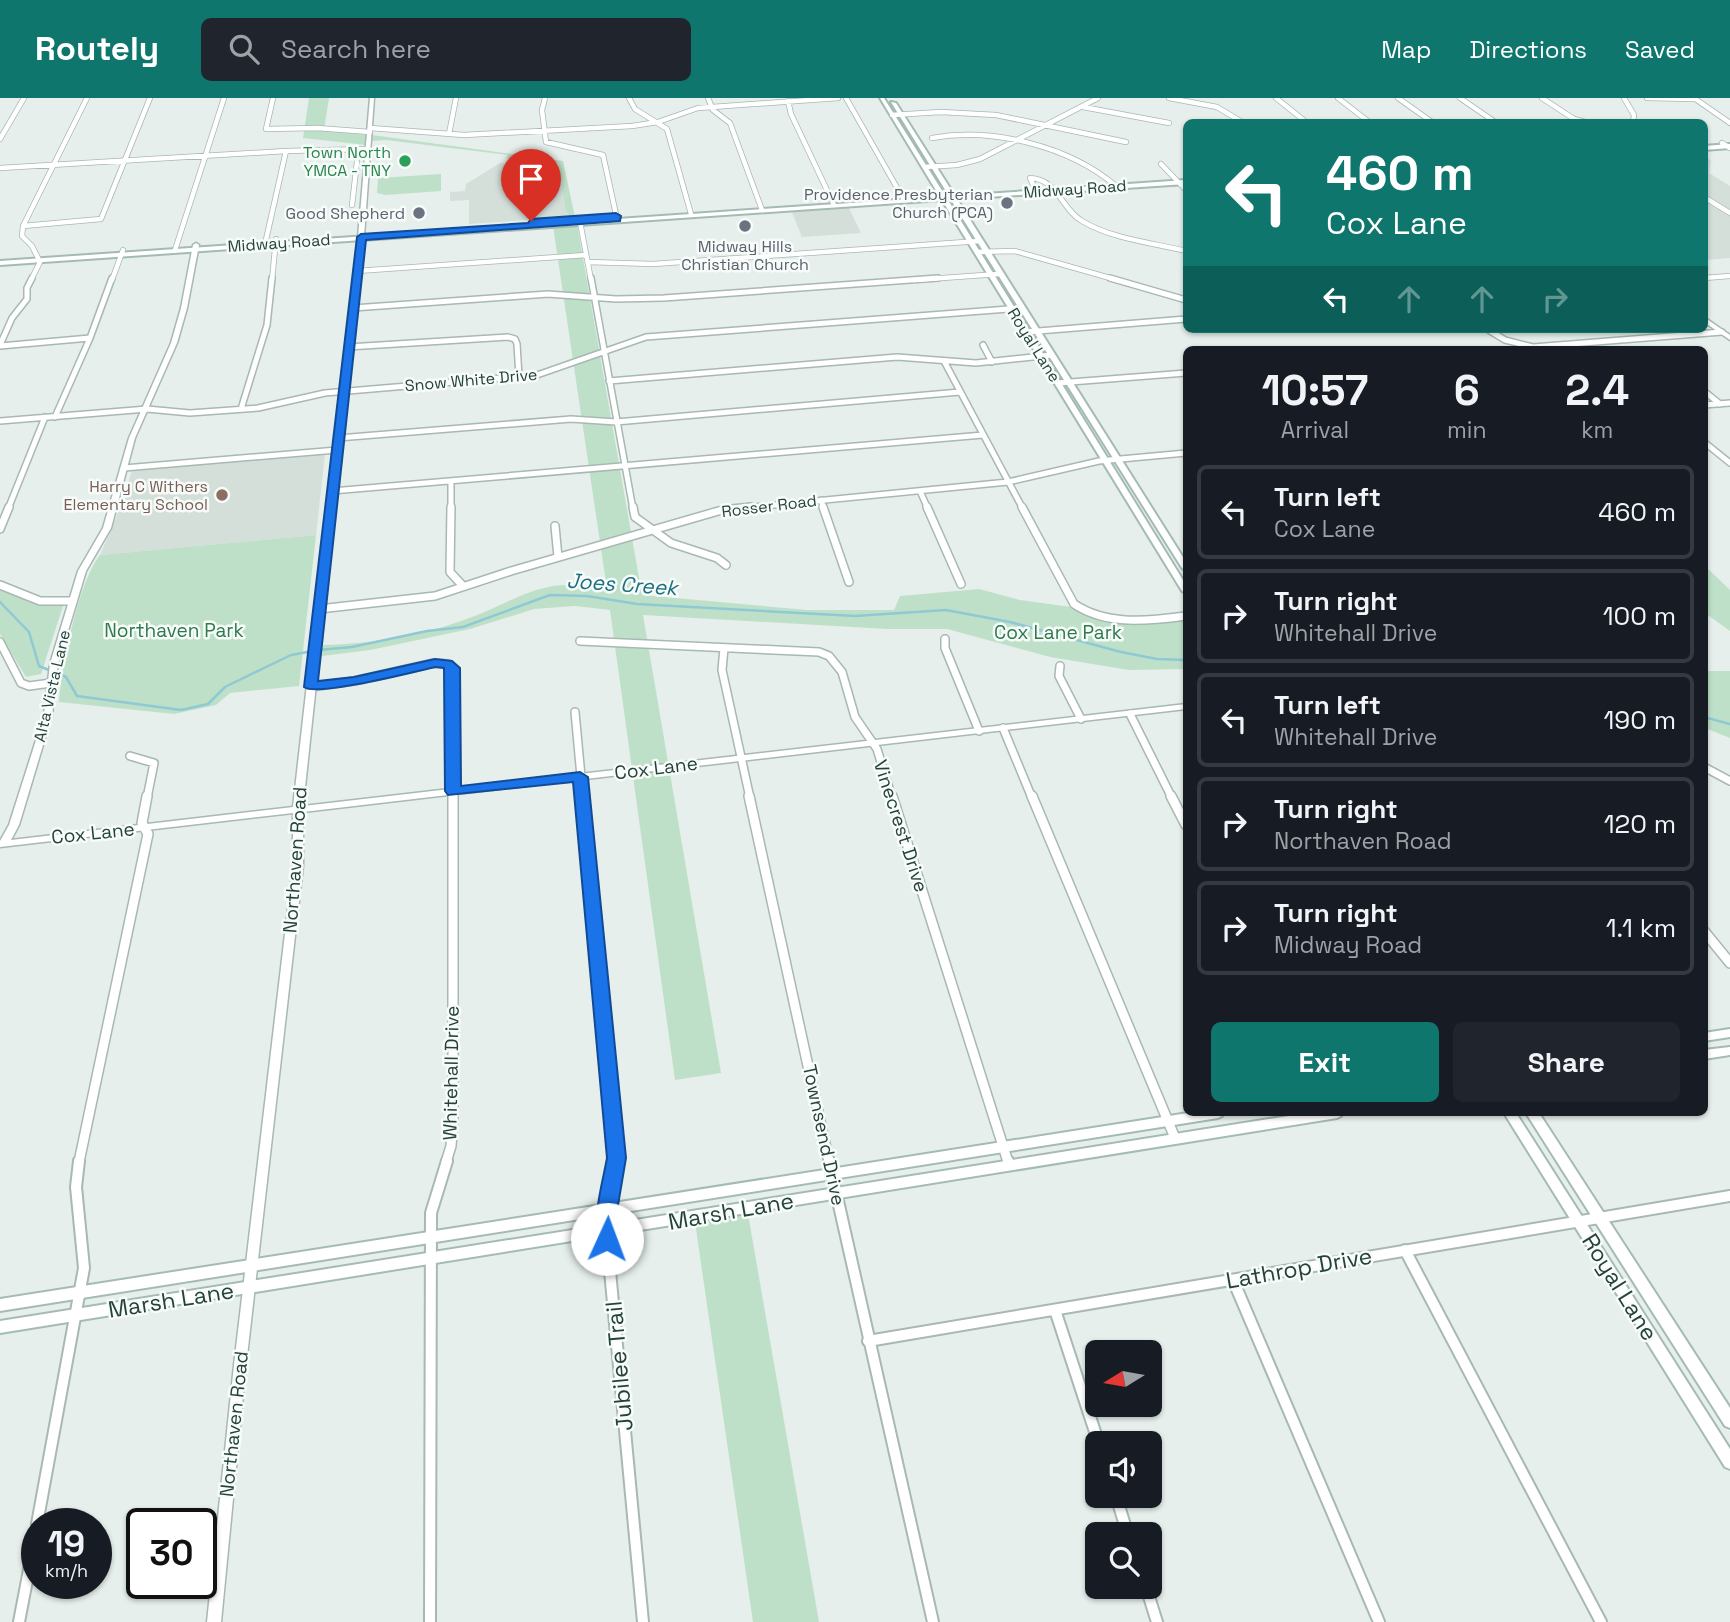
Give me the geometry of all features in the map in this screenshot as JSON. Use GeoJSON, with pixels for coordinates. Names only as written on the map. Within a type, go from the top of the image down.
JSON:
{"type":"FeatureCollection","features":[{"type":"Feature","properties":{"kind":"main road","name":"Royal Lane"},"geometry":{"type":"LineString","coordinates":[[882,98],[1183,586]]}},
{"type":"Feature","properties":{"kind":"main road","name":"Royal Lane"},"geometry":{"type":"LineString","coordinates":[[890,98],[1183,563]]}},
{"type":"Feature","properties":{"kind":"main road"},"geometry":{"type":"LineString","coordinates":[[1708,146],[1728,145]]}},
{"type":"Feature","properties":{"kind":"main road","name":"Midway Road"},"geometry":{"type":"LineString","coordinates":[[0,261],[1182,180]]}},
{"type":"Feature","properties":{"kind":"main road","name":"Midway Road"},"geometry":{"type":"LineString","coordinates":[[361,235],[617,218]]}},
{"type":"Feature","properties":{"kind":"main road"},"geometry":{"type":"LineString","coordinates":[[957,223],[967,222]]}},
{"type":"Feature","properties":{"kind":"main road"},"geometry":{"type":"LineString","coordinates":[[1708,1036],[1730,1033]]}},
{"type":"Feature","properties":{"kind":"main road"},"geometry":{"type":"LineString","coordinates":[[1708,1054],[1730,1051]]}},
{"type":"Feature","properties":{"kind":"main road","name":"Marsh Lane"},"geometry":{"type":"LineString","coordinates":[[0,1305],[1199,1116]]}},
{"type":"Feature","properties":{"kind":"main road","name":"Marsh Lane"},"geometry":{"type":"LineString","coordinates":[[0,1327],[1317,1116]]}},
{"type":"Feature","properties":{"kind":"main road","name":"Royal Lane"},"geometry":{"type":"LineString","coordinates":[[1512,1116],[1730,1462]]}},
{"type":"Feature","properties":{"kind":"main road","name":"Royal Lane"},"geometry":{"type":"LineString","coordinates":[[1534,1116],[1730,1421]]}},
{"type":"Feature","properties":{"kind":"street"},"geometry":{"type":"LineString","coordinates":[[0,139],[24,98]]}},
{"type":"Feature","properties":{"kind":"street"},"geometry":{"type":"LineString","coordinates":[[0,345],[12,318],[27,299],[26,292],[37,258],[32,246],[22,236],[23,226],[87,98]]}},
{"type":"Feature","properties":{"kind":"street"},"geometry":{"type":"LineString","coordinates":[[23,226],[101,219],[150,98]]}},
{"type":"Feature","properties":{"kind":"street"},"geometry":{"type":"LineString","coordinates":[[176,248],[224,98]]}},
{"type":"Feature","properties":{"kind":"street"},"geometry":{"type":"LineString","coordinates":[[273,98],[265,129],[397,128],[449,134],[544,131],[658,122],[682,112],[711,107],[838,98]]}},
{"type":"Feature","properties":{"kind":"street","name":"Northaven Road"},"geometry":{"type":"LineString","coordinates":[[215,1622],[251,1266],[298,866],[298,810],[361,235],[372,98]]}},
{"type":"Feature","properties":{"kind":"street"},"geometry":{"type":"LineString","coordinates":[[449,134],[452,132],[456,98]]}},
{"type":"Feature","properties":{"kind":"street"},"geometry":{"type":"LineString","coordinates":[[545,98],[542,110],[546,142],[552,146],[594,151],[603,155],[617,218]]}},
{"type":"Feature","properties":{"kind":"street"},"geometry":{"type":"LineString","coordinates":[[629,98],[631,107],[636,112],[658,122],[667,130],[691,213]]}},
{"type":"Feature","properties":{"kind":"street"},"geometry":{"type":"LineString","coordinates":[[708,98],[711,107],[730,124],[761,208]]}},
{"type":"Feature","properties":{"kind":"street"},"geometry":{"type":"LineString","coordinates":[[846,98],[903,198]]}},
{"type":"Feature","properties":{"kind":"street"},"geometry":{"type":"LineString","coordinates":[[925,167],[972,162],[1050,125],[1098,98]]}},
{"type":"Feature","properties":{"kind":"street"},"geometry":{"type":"LineString","coordinates":[[1169,98],[1213,105],[1238,119]]}},
{"type":"Feature","properties":{"kind":"street"},"geometry":{"type":"LineString","coordinates":[[1276,98],[1302,119]]}},
{"type":"Feature","properties":{"kind":"street"},"geometry":{"type":"LineString","coordinates":[[1338,98],[1365,119]]}},
{"type":"Feature","properties":{"kind":"street"},"geometry":{"type":"LineString","coordinates":[[1398,98],[1428,119]]}},
{"type":"Feature","properties":{"kind":"street"},"geometry":{"type":"LineString","coordinates":[[1460,98],[1492,119]]}},
{"type":"Feature","properties":{"kind":"street"},"geometry":{"type":"LineString","coordinates":[[1542,98],[1578,119]]}},
{"type":"Feature","properties":{"kind":"street"},"geometry":{"type":"LineString","coordinates":[[1624,98],[1634,115],[1633,119]]}},
{"type":"Feature","properties":{"kind":"street"},"geometry":{"type":"LineString","coordinates":[[1647,98],[1694,98],[1730,123]]}},
{"type":"Feature","properties":{"kind":"street"},"geometry":{"type":"LineString","coordinates":[[788,100],[791,114],[833,203]]}},
{"type":"Feature","properties":{"kind":"street"},"geometry":{"type":"LineString","coordinates":[[1083,107],[1169,123]]}},
{"type":"Feature","properties":{"kind":"street"},"geometry":{"type":"LineString","coordinates":[[892,116],[980,113],[1126,142]]}},
{"type":"Feature","properties":{"kind":"street"},"geometry":{"type":"LineString","coordinates":[[1565,119],[1561,118],[1567,114]]}},
{"type":"Feature","properties":{"kind":"street"},"geometry":{"type":"LineString","coordinates":[[932,138],[969,135],[1012,142],[1084,163],[1103,173],[1115,185]]}},
{"type":"Feature","properties":{"kind":"street"},"geometry":{"type":"LineString","coordinates":[[0,168],[286,151],[368,149]]}},
{"type":"Feature","properties":{"kind":"street"},"geometry":{"type":"LineString","coordinates":[[266,242],[286,151]]}},
{"type":"Feature","properties":{"kind":"street"},"geometry":{"type":"LineString","coordinates":[[1161,164],[1182,180]]}},
{"type":"Feature","properties":{"kind":"street"},"geometry":{"type":"LineString","coordinates":[[352,205],[357,165],[366,168]]}},
{"type":"Feature","properties":{"kind":"street"},"geometry":{"type":"LineString","coordinates":[[1035,190],[1030,179],[1032,177],[1039,178],[1053,189],[1084,223],[1183,250]]}},
{"type":"Feature","properties":{"kind":"street"},"geometry":{"type":"LineString","coordinates":[[353,196],[365,195]]}},
{"type":"Feature","properties":{"kind":"street"},"geometry":{"type":"LineString","coordinates":[[1708,199],[1730,213]]}},
{"type":"Feature","properties":{"kind":"street"},"geometry":{"type":"LineString","coordinates":[[580,222],[635,517],[671,543],[717,558],[726,565]]}},
{"type":"Feature","properties":{"kind":"street"},"geometry":{"type":"LineString","coordinates":[[241,409],[248,378],[267,324],[276,241]]}},
{"type":"Feature","properties":{"kind":"street"},"geometry":{"type":"LineString","coordinates":[[357,271],[587,258],[653,264],[980,241]]}},
{"type":"Feature","properties":{"kind":"street","name":"Alta Vista Lane"},"geometry":{"type":"LineString","coordinates":[[1,845],[14,825],[48,715],[54,664],[82,571],[107,528],[132,438],[147,409],[176,336],[196,247]]}},
{"type":"Feature","properties":{"kind":"street"},"geometry":{"type":"LineString","coordinates":[[977,252],[1015,251],[1183,299]]}},
{"type":"Feature","properties":{"kind":"street"},"geometry":{"type":"LineString","coordinates":[[55,417],[90,338],[122,252]]}},
{"type":"Feature","properties":{"kind":"street"},"geometry":{"type":"LineString","coordinates":[[353,307],[548,294],[664,298],[999,274]]}},
{"type":"Feature","properties":{"kind":"street"},"geometry":{"type":"LineString","coordinates":[[1708,278],[1730,276]]}},
{"type":"Feature","properties":{"kind":"street","name":"Snow White Drive"},"geometry":{"type":"LineString","coordinates":[[0,421],[147,409],[190,413],[241,409],[343,391],[519,377],[554,371],[604,350],[661,336],[1022,308]]}},
{"type":"Feature","properties":{"kind":"street"},"geometry":{"type":"LineString","coordinates":[[1026,332],[1183,319]]}},
{"type":"Feature","properties":{"kind":"street"},"geometry":{"type":"LineString","coordinates":[[1708,322],[1730,338]]}},
{"type":"Feature","properties":{"kind":"street"},"geometry":{"type":"LineString","coordinates":[[1546,346],[1722,332]]}},
{"type":"Feature","properties":{"kind":"street"},"geometry":{"type":"LineString","coordinates":[[1493,333],[1504,340],[1529,346]]}},
{"type":"Feature","properties":{"kind":"street"},"geometry":{"type":"LineString","coordinates":[[348,347],[508,337],[517,344],[519,377]]}},
{"type":"Feature","properties":{"kind":"street"},"geometry":{"type":"LineString","coordinates":[[0,345],[90,338]]}},
{"type":"Feature","properties":{"kind":"street"},"geometry":{"type":"LineString","coordinates":[[983,345],[992,362]]}},
{"type":"Feature","properties":{"kind":"street"},"geometry":{"type":"LineString","coordinates":[[610,382],[887,357],[966,363],[1052,355]]}},
{"type":"Feature","properties":{"kind":"street"},"geometry":{"type":"LineString","coordinates":[[944,361],[1078,608],[1095,615],[1135,620],[1183,616]]}},
{"type":"Feature","properties":{"kind":"street"},"geometry":{"type":"LineString","coordinates":[[1058,383],[1183,373]]}},
{"type":"Feature","properties":{"kind":"street"},"geometry":{"type":"LineString","coordinates":[[338,439],[576,419],[616,422],[960,392]]}},
{"type":"Feature","properties":{"kind":"street"},"geometry":{"type":"LineString","coordinates":[[1708,394],[1720,404]]}},
{"type":"Feature","properties":{"kind":"street"},"geometry":{"type":"LineString","coordinates":[[1708,405],[1730,403]]}},
{"type":"Feature","properties":{"kind":"street"},"geometry":{"type":"LineString","coordinates":[[0,529],[45,418]]}},
{"type":"Feature","properties":{"kind":"street"},"geometry":{"type":"LineString","coordinates":[[332,491],[983,435]]}},
{"type":"Feature","properties":{"kind":"street"},"geometry":{"type":"LineString","coordinates":[[1708,445],[1730,463]]}},
{"type":"Feature","properties":{"kind":"street"},"geometry":{"type":"LineString","coordinates":[[124,468],[337,450]]}},
{"type":"Feature","properties":{"kind":"street","name":"Rosser Road"},"geometry":{"type":"LineString","coordinates":[[319,609],[424,598],[722,510],[1008,482],[1105,460],[1183,453]]}},
{"type":"Feature","properties":{"kind":"street"},"geometry":{"type":"LineString","coordinates":[[451,481],[450,572],[463,586]]}},
{"type":"Feature","properties":{"kind":"street"},"geometry":{"type":"LineString","coordinates":[[920,491],[961,584]]}},
{"type":"Feature","properties":{"kind":"street"},"geometry":{"type":"LineString","coordinates":[[821,499],[849,582]]}},
{"type":"Feature","properties":{"kind":"street"},"geometry":{"type":"LineString","coordinates":[[555,526],[558,557]]}},
{"type":"Feature","properties":{"kind":"street"},"geometry":{"type":"LineString","coordinates":[[0,585],[40,601],[73,601]]}},
{"type":"Feature","properties":{"kind":"street"},"geometry":{"type":"LineString","coordinates":[[945,639],[945,648],[979,731]]}},
{"type":"Feature","properties":{"kind":"street","name":"Vinecrest Drive"},"geometry":{"type":"LineString","coordinates":[[580,641],[819,652],[834,657],[859,727],[873,743],[1009,1164]]}},
{"type":"Feature","properties":{"kind":"street"},"geometry":{"type":"LineString","coordinates":[[0,642],[21,683],[29,686],[51,682]]}},
{"type":"Feature","properties":{"kind":"street","name":"Townsend Drive"},"geometry":{"type":"LineString","coordinates":[[724,648],[722,670],[834,1174],[868,1341],[933,1622]]}},
{"type":"Feature","properties":{"kind":"street","name":"Whitehall Drive"},"geometry":{"type":"LineString","coordinates":[[311,687],[354,681],[435,663],[451,666],[452,1133],[434,1197],[430,1259],[430,1622]]}},
{"type":"Feature","properties":{"kind":"street"},"geometry":{"type":"LineString","coordinates":[[1060,666],[1059,676],[1081,719]]}},
{"type":"Feature","properties":{"kind":"street","name":"Cox Lane"},"geometry":{"type":"LineString","coordinates":[[1,845],[1183,708]]}},
{"type":"Feature","properties":{"kind":"street","name":"Jubilee Trail"},"geometry":{"type":"LineString","coordinates":[[575,712],[616,1158],[607,1211],[607,1231],[643,1622]]}},
{"type":"Feature","properties":{"kind":"street"},"geometry":{"type":"LineString","coordinates":[[1130,714],[1183,819]]}},
{"type":"Feature","properties":{"kind":"street"},"geometry":{"type":"LineString","coordinates":[[1003,728],[1175,1138]]}},
{"type":"Feature","properties":{"kind":"street"},"geometry":{"type":"LineString","coordinates":[[40,1508],[81,1293],[84,1236],[76,1200],[76,1175],[148,834],[142,823],[154,763],[130,756]]}},
{"type":"Feature","properties":{"kind":"street"},"geometry":{"type":"LineString","coordinates":[[1708,770],[1730,781]]}},
{"type":"Feature","properties":{"kind":"street"},"geometry":{"type":"LineString","coordinates":[[1708,935],[1730,963]]}},
{"type":"Feature","properties":{"kind":"street","name":"Lathrop Drive"},"geometry":{"type":"LineString","coordinates":[[868,1341],[1730,1196]]}},
{"type":"Feature","properties":{"kind":"street"},"geometry":{"type":"LineString","coordinates":[[1405,1250],[1601,1622]]}},
{"type":"Feature","properties":{"kind":"street"},"geometry":{"type":"LineString","coordinates":[[1233,1280],[1380,1622]]}},
{"type":"Feature","properties":{"kind":"street"},"geometry":{"type":"LineString","coordinates":[[1055,1310],[1094,1431]]}},
{"type":"Feature","properties":{"kind":"street"},"geometry":{"type":"LineString","coordinates":[[19,1622],[23,1599]]}},
{"type":"Feature","properties":{"kind":"street"},"geometry":{"type":"LineString","coordinates":[[1150,1599],[1157,1622]]}},
{"type":"Feature","properties":{"kind":"shaded area"},"geometry":{"type":"Polygon","coordinates":[[[1708,159],[1711,160],[1709,173],[1730,186],[1730,258],[1708,260],[1708,159]]]}},
{"type":"Feature","properties":{"kind":"shaded area"},"geometry":{"type":"Polygon","coordinates":[[[546,161],[559,165],[565,208],[569,217],[469,224],[469,200],[450,201],[450,192],[465,191],[466,184],[500,163],[535,167],[546,161]]]}},
{"type":"Feature","properties":{"kind":"shaded area"},"geometry":{"type":"Polygon","coordinates":[[[848,206],[861,233],[802,237],[791,210],[848,206]]]}},
{"type":"Feature","properties":{"kind":"shaded area","name":"Harry C Withers Elementary School"},"geometry":{"type":"Polygon","coordinates":[[[325,454],[316,535],[100,555],[132,471],[325,454]]]}},
{"type":"Feature","properties":{"kind":"green space"},"geometry":{"type":"Polygon","coordinates":[[[309,98],[329,98],[324,130],[367,135],[366,145],[303,138],[309,98]]]}},
{"type":"Feature","properties":{"kind":"green space"},"geometry":{"type":"Polygon","coordinates":[[[372,135],[563,161],[575,217],[569,217],[565,208],[559,165],[556,162],[512,159],[506,158],[508,155],[386,140],[372,141],[372,135]]]}},
{"type":"Feature","properties":{"kind":"green space"},"geometry":{"type":"Polygon","coordinates":[[[441,174],[441,191],[385,195],[377,193],[378,178],[441,174]]]}},
{"type":"Feature","properties":{"kind":"green space","name":"Cox Lane Park"},"geometry":{"type":"Polygon","coordinates":[[[577,224],[642,595],[807,610],[894,610],[900,596],[979,589],[1020,600],[1071,607],[1084,615],[1104,620],[1140,624],[1183,620],[1183,669],[1129,670],[1050,657],[947,629],[887,629],[643,615],[721,1073],[675,1080],[610,610],[575,606],[534,609],[470,629],[370,650],[322,656],[323,645],[360,643],[418,634],[472,617],[542,588],[566,585],[607,589],[553,226],[577,224]]]}},
{"type":"Feature","properties":{"kind":"green space","name":"Northaven Park"},"geometry":{"type":"Polygon","coordinates":[[[316,535],[299,686],[230,693],[216,705],[174,714],[59,702],[67,647],[78,604],[100,555],[316,535]]]}},
{"type":"Feature","properties":{"kind":"green space"},"geometry":{"type":"Polygon","coordinates":[[[1708,569],[1730,590],[1730,631],[1708,615],[1708,569]]]}},
{"type":"Feature","properties":{"kind":"green space"},"geometry":{"type":"Polygon","coordinates":[[[0,589],[32,603],[63,606],[41,674],[26,677],[0,634],[0,589]]]}},
{"type":"Feature","properties":{"kind":"green space"},"geometry":{"type":"Polygon","coordinates":[[[1708,671],[1730,671],[1730,738],[1708,729],[1708,671]]]}},
{"type":"Feature","properties":{"kind":"green space"},"geometry":{"type":"Polygon","coordinates":[[[748,1214],[819,1622],[753,1622],[695,1222],[748,1214]]]}},
{"type":"Feature","properties":{"kind":"waterway","name":"Joes Creek"},"geometry":{"type":"LineString","coordinates":[[319,650],[352,647],[427,631],[463,627],[550,595],[587,596],[637,604],[855,616],[946,610],[1010,622],[1121,652],[1157,659],[1183,660]]}},
{"type":"Feature","properties":{"kind":"waterway","name":"Joes Creek"},"geometry":{"type":"LineString","coordinates":[[0,602],[29,632],[39,666],[66,677],[77,696],[181,710],[208,704],[225,687],[291,655],[313,651]]}},
{"type":"Feature","properties":{"kind":"waterway","name":"Joes Creek"},"geometry":{"type":"LineString","coordinates":[[1708,718],[1730,724]]}},
{"type":"Feature","properties":{"kind":"place","name":"Town North YMCA - TNY"},"geometry":{"type":"Point","coordinates":[405,161]}},
{"type":"Feature","properties":{"kind":"place","name":"Providence Presbyterian Church (PCA)"},"geometry":{"type":"Point","coordinates":[1007,203]}},
{"type":"Feature","properties":{"kind":"place","name":"Good Shepherd"},"geometry":{"type":"Point","coordinates":[419,213]}},
{"type":"Feature","properties":{"kind":"place","name":"Midway Hills Christian Church"},"geometry":{"type":"Point","coordinates":[745,226]}},
{"type":"Feature","properties":{"kind":"place","name":"Harry C Withers Elementary School"},"geometry":{"type":"Point","coordinates":[222,495]}},
{"type":"Feature","properties":{"kind":"route"},"geometry":{"type":"LineString","coordinates":[[531,221],[616,216],[617,219],[361,237],[311,687],[354,681],[435,663],[447,664],[453,668],[453,791],[580,777],[616,1158],[616,1174],[607,1211],[607,1239]]}}]}
